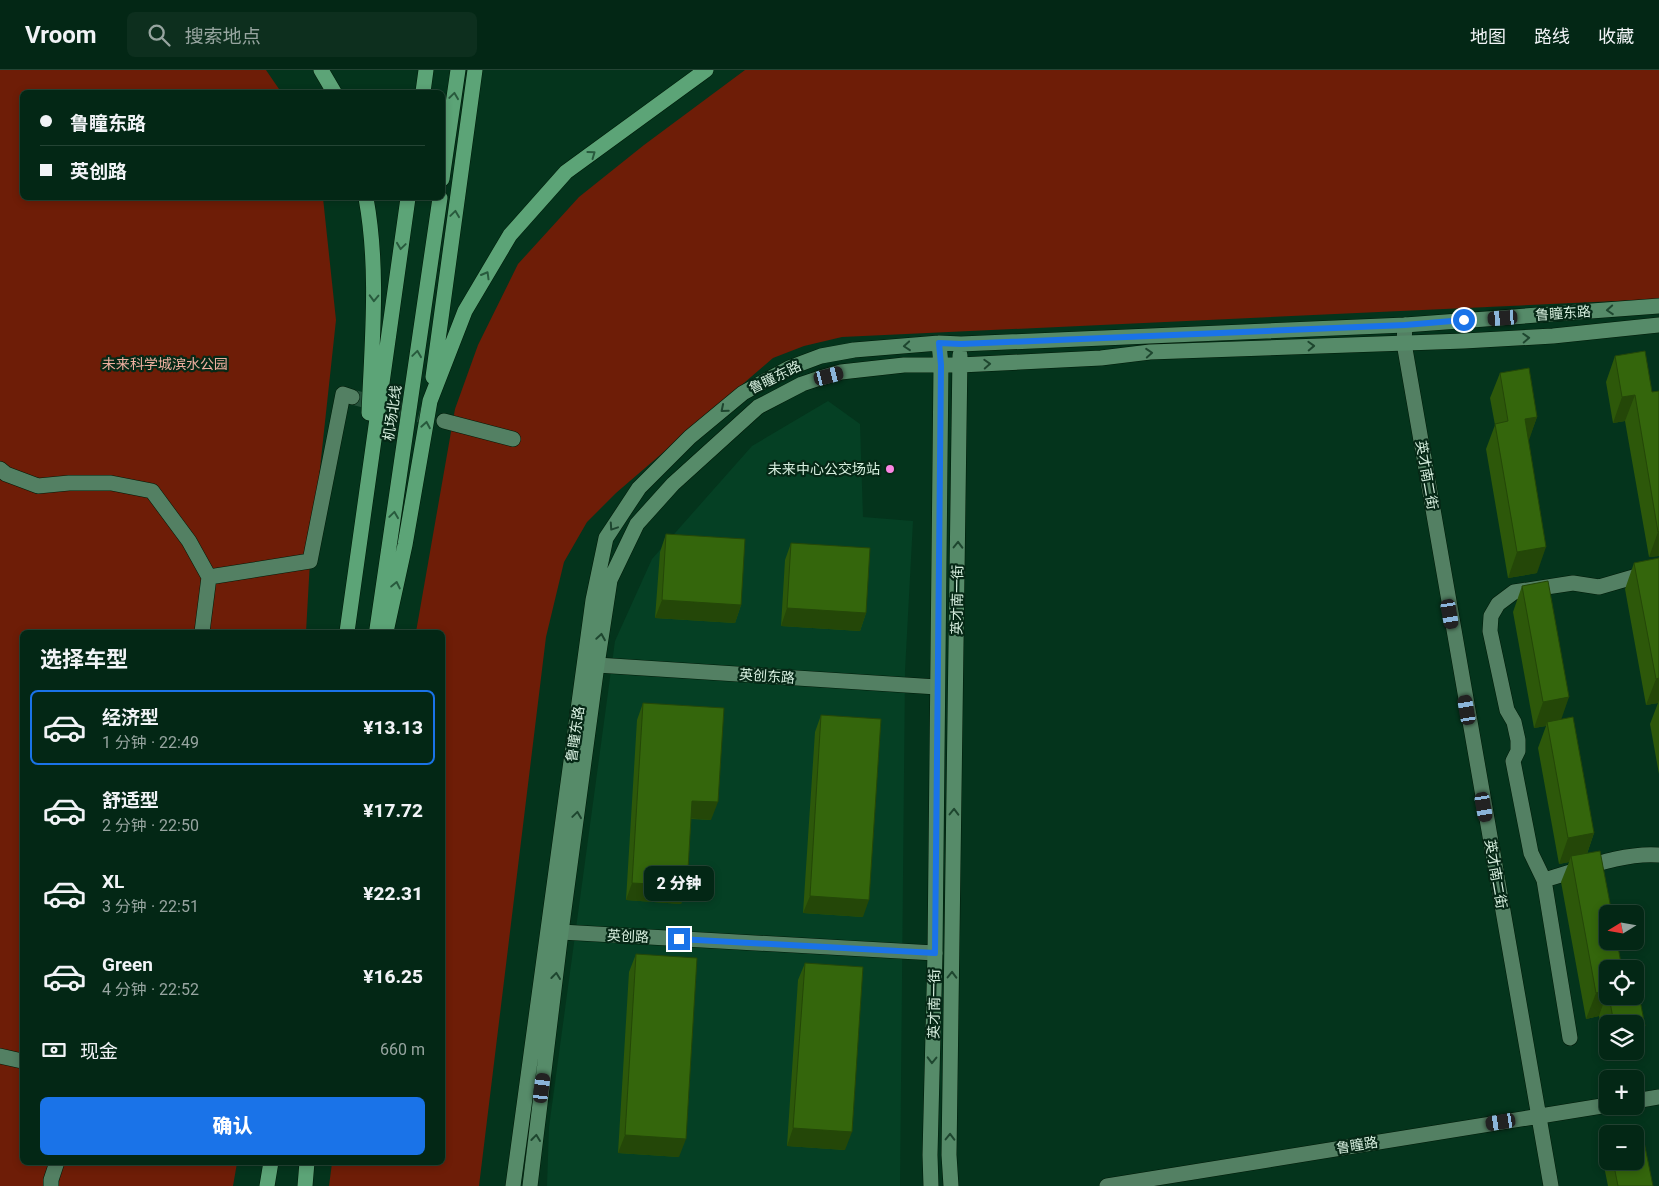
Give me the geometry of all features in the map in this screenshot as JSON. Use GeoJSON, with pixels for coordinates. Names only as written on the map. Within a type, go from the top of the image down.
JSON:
{"type":"FeatureCollection","features":[{"type":"Feature","properties":{"kind":"highway"},"geometry":{"type":"LineString","coordinates":[[321,70],[333,90]]}},
{"type":"Feature","properties":{"kind":"highway"},"geometry":{"type":"LineString","coordinates":[[422,90],[426,70]]}},
{"type":"Feature","properties":{"kind":"highway"},"geometry":{"type":"LineString","coordinates":[[445,159],[458,70]]}},
{"type":"Feature","properties":{"kind":"highway"},"geometry":{"type":"LineString","coordinates":[[386,630],[405,545],[430,401],[475,70]]}},
{"type":"Feature","properties":{"kind":"highway"},"geometry":{"type":"LineString","coordinates":[[430,401],[465,311],[510,235],[566,172],[706,70]]}},
{"type":"Feature","properties":{"kind":"highway"},"geometry":{"type":"LineString","coordinates":[[365,505],[375,290],[366,200]]}},
{"type":"Feature","properties":{"kind":"highway","name":"机场北线"},"geometry":{"type":"LineString","coordinates":[[347,630],[408,200]]}},
{"type":"Feature","properties":{"kind":"highway","name":"机场北线"},"geometry":{"type":"LineString","coordinates":[[377,630],[440,200]]}},
{"type":"Feature","properties":{"kind":"highway"},"geometry":{"type":"LineString","coordinates":[[267,1186],[270,1165]]}},
{"type":"Feature","properties":{"kind":"highway"},"geometry":{"type":"LineString","coordinates":[[305,1186],[307,1165]]}},
{"type":"Feature","properties":{"kind":"main road","name":"鲁瞳东路"},"geometry":{"type":"LineString","coordinates":[[513,1186],[593,600],[606,538],[639,488],[690,437],[743,393],[789,368],[821,356],[854,350],[939,343],[961,344],[1405,325],[1659,306]]}},
{"type":"Feature","properties":{"kind":"main road","name":"鲁瞳东路"},"geometry":{"type":"LineString","coordinates":[[530,1186],[597,665],[610,580],[637,524],[672,484],[758,407],[802,384],[841,372],[904,365],[960,365],[1101,358],[1150,352],[1464,341],[1553,336],[1659,325]]}},
{"type":"Feature","properties":{"kind":"main road","name":"英才南一街"},"geometry":{"type":"LineString","coordinates":[[931,1186],[941,365],[939,343]]}},
{"type":"Feature","properties":{"kind":"main road","name":"英才南一街"},"geometry":{"type":"LineString","coordinates":[[951,1186],[961,344]]}},
{"type":"Feature","properties":{"kind":"street","name":"英才南二街"},"geometry":{"type":"LineString","coordinates":[[1405,325],[1404,343],[1551,1186]]}},
{"type":"Feature","properties":{"kind":"street"},"geometry":{"type":"LineString","coordinates":[[209,577],[310,561],[343,394],[352,396]]}},
{"type":"Feature","properties":{"kind":"street"},"geometry":{"type":"LineString","coordinates":[[444,421],[513,439]]}},
{"type":"Feature","properties":{"kind":"street"},"geometry":{"type":"LineString","coordinates":[[0,469],[6,474],[38,486],[69,483],[111,483],[152,491],[189,541],[209,577],[202,630]]}},
{"type":"Feature","properties":{"kind":"street"},"geometry":{"type":"LineString","coordinates":[[1570,1038],[1544,880],[1530,853],[1513,762],[1518,751],[1518,740],[1514,722],[1506,710],[1490,631],[1490,616],[1498,604],[1514,592],[1573,583],[1600,587],[1637,576],[1659,572]]}},
{"type":"Feature","properties":{"kind":"street","name":"英创东路"},"geometry":{"type":"LineString","coordinates":[[597,665],[937,687]]}},
{"type":"Feature","properties":{"kind":"street"},"geometry":{"type":"LineString","coordinates":[[1544,880],[1624,857],[1648,854],[1659,855]]}},
{"type":"Feature","properties":{"kind":"street","name":"英创路"},"geometry":{"type":"LineString","coordinates":[[562,932],[935,953]]}},
{"type":"Feature","properties":{"kind":"street"},"geometry":{"type":"LineString","coordinates":[[0,1056],[20,1061]]}},
{"type":"Feature","properties":{"kind":"street"},"geometry":{"type":"LineString","coordinates":[[1644,1099],[1659,1097]]}},
{"type":"Feature","properties":{"kind":"street","name":"鲁瞳路"},"geometry":{"type":"LineString","coordinates":[[1107,1186],[1599,1107]]}},
{"type":"Feature","properties":{"kind":"street"},"geometry":{"type":"LineString","coordinates":[[51,1186],[56,1165]]}},
{"type":"Feature","properties":{"kind":"shaded area"},"geometry":{"type":"Polygon","coordinates":[[[828,401],[860,424],[863,517],[913,521],[905,671],[900,1186],[547,1186],[549,1127],[615,641],[652,559],[752,446],[828,401]]]}},
{"type":"Feature","properties":{"kind":"green space","name":"未来科学城滨水公园"},"geometry":{"type":"Polygon","coordinates":[[[0,70],[266,70],[280,90],[20,90],[20,200],[323,200],[336,320],[310,561],[306,630],[20,630],[20,1165],[237,1165],[233,1186],[0,1186],[0,70]]]}},
{"type":"Feature","properties":{"kind":"green space"},"geometry":{"type":"Polygon","coordinates":[[[745,70],[1659,70],[1659,299],[842,337],[804,346],[773,358],[616,493],[587,522],[564,562],[546,637],[479,1186],[329,1186],[332,1165],[445,1165],[445,630],[416,630],[455,409],[478,345],[518,264],[579,197],[644,145],[745,70]]]}},
{"type":"Feature","properties":{"kind":"building"},"geometry":{"type":"Polygon","coordinates":[[[1645,351],[1652,392],[1659,391],[1658,532],[1635,395],[1622,397],[1615,356],[1645,351]]]}},
{"type":"Feature","properties":{"kind":"building"},"geometry":{"type":"Polygon","coordinates":[[[1529,368],[1537,417],[1525,419],[1546,547],[1517,552],[1495,424],[1508,421],[1500,373],[1529,368]]]}},
{"type":"Feature","properties":{"kind":"building"},"geometry":{"type":"Polygon","coordinates":[[[666,534],[745,539],[741,605],[662,600],[666,534]]]}},
{"type":"Feature","properties":{"kind":"building"},"geometry":{"type":"Polygon","coordinates":[[[791,543],[870,548],[866,613],[787,608],[791,543]]]}},
{"type":"Feature","properties":{"kind":"building"},"geometry":{"type":"Polygon","coordinates":[[[1659,558],[1659,678],[1656,679],[1634,563],[1659,558]]]}},
{"type":"Feature","properties":{"kind":"building"},"geometry":{"type":"Polygon","coordinates":[[[1548,581],[1569,697],[1543,702],[1522,586],[1548,581]]]}},
{"type":"Feature","properties":{"kind":"building"},"geometry":{"type":"Polygon","coordinates":[[[643,703],[724,708],[718,802],[692,801],[687,886],[632,883],[643,703]]]}},
{"type":"Feature","properties":{"kind":"building"},"geometry":{"type":"Polygon","coordinates":[[[821,715],[881,719],[869,900],[810,896],[821,715]]]}},
{"type":"Feature","properties":{"kind":"building"},"geometry":{"type":"Polygon","coordinates":[[[1573,717],[1594,833],[1568,838],[1547,722],[1573,717]]]}},
{"type":"Feature","properties":{"kind":"building"},"geometry":{"type":"Polygon","coordinates":[[[1600,851],[1610,905],[1599,905],[1599,950],[1619,950],[1620,960],[1599,960],[1599,992],[1596,993],[1571,856],[1600,851]]]}},
{"type":"Feature","properties":{"kind":"building"},"geometry":{"type":"Polygon","coordinates":[[[636,954],[697,958],[686,1139],[625,1135],[636,954]]]}},
{"type":"Feature","properties":{"kind":"building"},"geometry":{"type":"Polygon","coordinates":[[[805,963],[863,967],[852,1132],[793,1128],[805,963]]]}},
{"type":"Feature","properties":{"kind":"building"},"geometry":{"type":"Polygon","coordinates":[[[1611,1005],[1641,1005],[1643,1015],[1612,1015],[1611,1005]]]}},
{"type":"Feature","properties":{"kind":"building"},"geometry":{"type":"Polygon","coordinates":[[[1644,1142],[1653,1186],[1618,1186],[1615,1170],[1644,1170],[1644,1142]]]}},
{"type":"Feature","properties":{"kind":"tunnel"},"geometry":{"type":"LineString","coordinates":[[352,397],[440,420]]}},
{"type":"Feature","properties":{"kind":"place","name":"未来中心公交场站"},"geometry":{"type":"Point","coordinates":[890,469]}},
{"type":"Feature","properties":{"kind":"route"},"geometry":{"type":"LineString","coordinates":[[679,939],[935,953],[941,365],[939,343],[961,344],[1405,325],[1464,320]]}}]}
